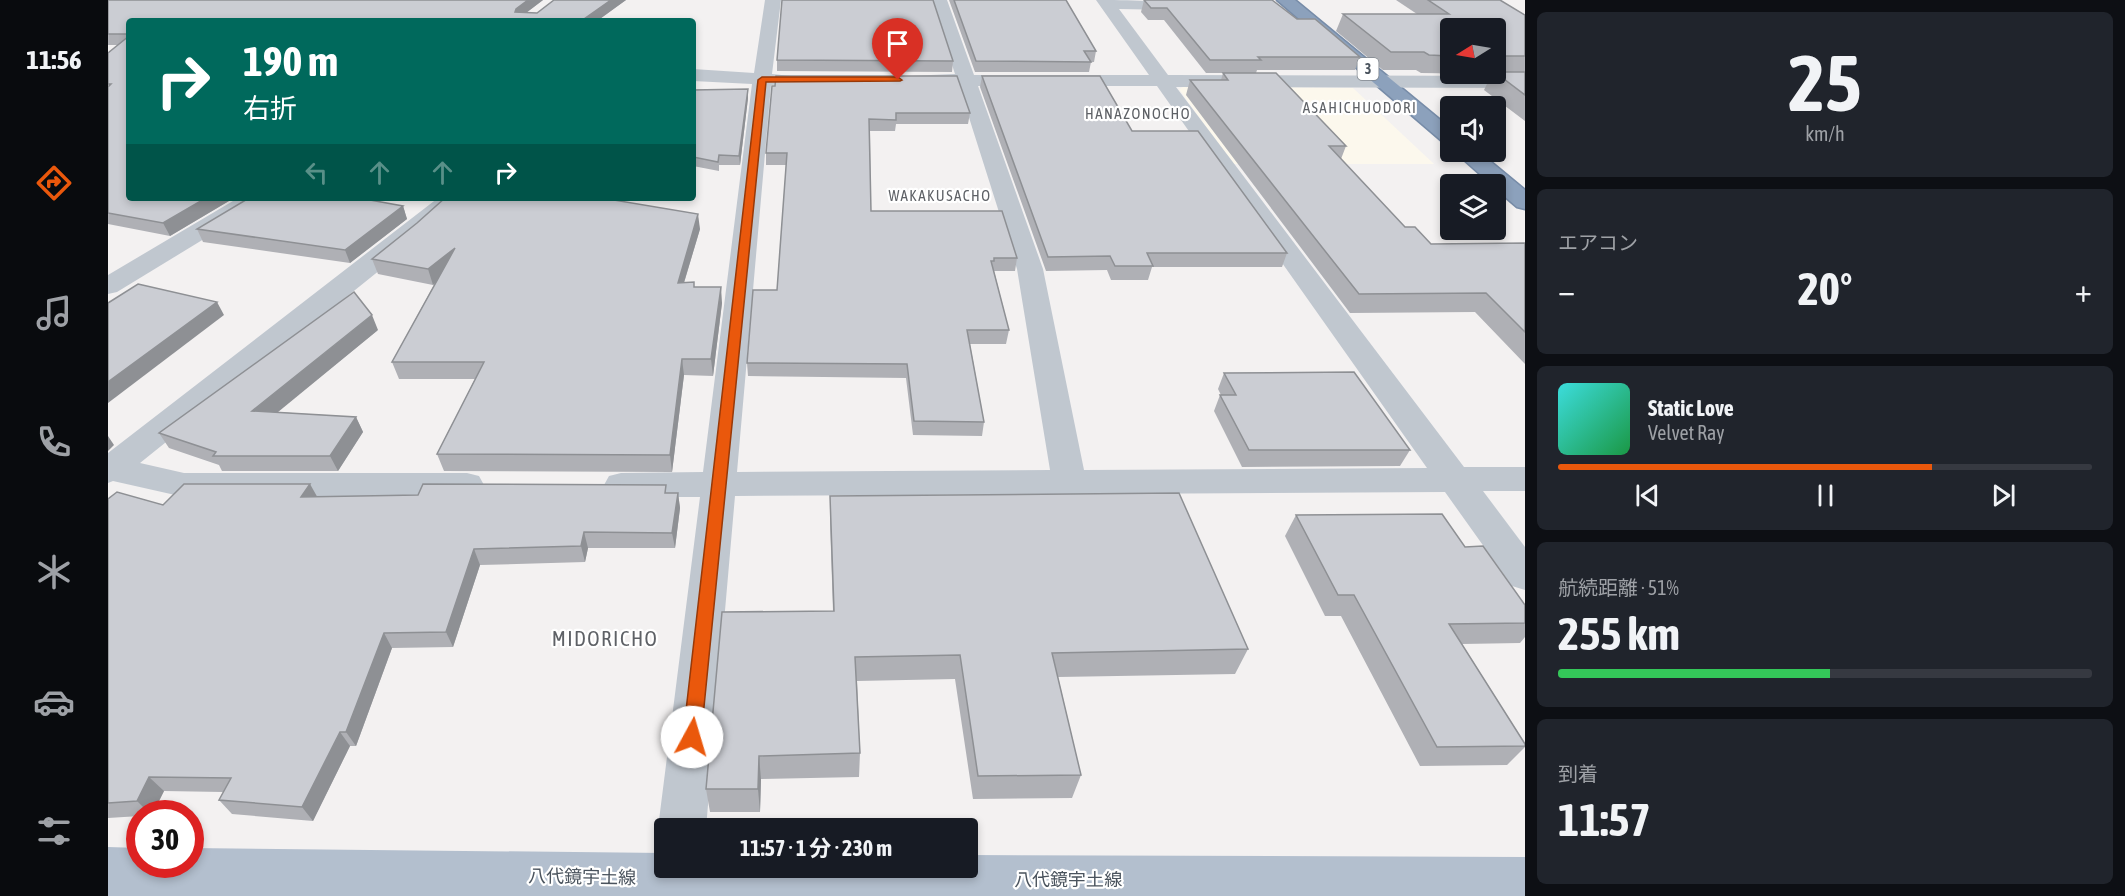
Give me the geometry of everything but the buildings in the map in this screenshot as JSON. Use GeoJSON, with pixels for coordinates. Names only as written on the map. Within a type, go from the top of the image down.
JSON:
{"type":"FeatureCollection","features":[{"type":"Feature","properties":{"kind":"highway","name":"3"},"geometry":{"type":"LineString","coordinates":[[1285,0],[1440,129]]}},
{"type":"Feature","properties":{"kind":"highway","name":"3"},"geometry":{"type":"LineString","coordinates":[[1305,0],[1440,111]]}},
{"type":"Feature","properties":{"kind":"highway"},"geometry":{"type":"LineString","coordinates":[[1478,162],[1525,202]]}},
{"type":"Feature","properties":{"kind":"highway"},"geometry":{"type":"LineString","coordinates":[[1502,162],[1525,180]]}},
{"type":"Feature","properties":{"kind":"main road","name":"八代鏡宇土線"},"geometry":{"type":"LineString","coordinates":[[108,872],[677,880],[1525,882]]}},
{"type":"Feature","properties":{"kind":"street"},"geometry":{"type":"LineString","coordinates":[[683,818],[762,80],[773,0]]}},
{"type":"Feature","properties":{"kind":"street"},"geometry":{"type":"LineString","coordinates":[[939,0],[1030,269],[1069,481]]}},
{"type":"Feature","properties":{"kind":"street"},"geometry":{"type":"LineString","coordinates":[[1105,2],[1172,5]]}},
{"type":"Feature","properties":{"kind":"street"},"geometry":{"type":"LineString","coordinates":[[1105,2],[1525,575]]}},
{"type":"Feature","properties":{"kind":"street"},"geometry":{"type":"LineString","coordinates":[[696,75],[798,80]]}},
{"type":"Feature","properties":{"kind":"street"},"geometry":{"type":"LineString","coordinates":[[894,80],[1525,82]]}},
{"type":"Feature","properties":{"kind":"street"},"geometry":{"type":"LineString","coordinates":[[108,286],[250,201]]}},
{"type":"Feature","properties":{"kind":"street"},"geometry":{"type":"LineString","coordinates":[[109,470],[448,201]]}},
{"type":"Feature","properties":{"kind":"street"},"geometry":{"type":"LineString","coordinates":[[109,470],[184,485],[492,485]]}},
{"type":"Feature","properties":{"kind":"street"},"geometry":{"type":"LineString","coordinates":[[587,485],[718,486],[1069,481],[1525,479]]}},
{"type":"Feature","properties":{"kind":"shaded area"},"geometry":{"type":"Polygon","coordinates":[[[1185,86],[1353,88],[1434,164],[1232,164],[1179,89],[1185,86]]]}},
{"type":"Feature","properties":{"kind":"district","name":"ASAHICHUODORI"},"geometry":{"type":"Point","coordinates":[1360,108]}},
{"type":"Feature","properties":{"kind":"district","name":"HANAZONOCHO"},"geometry":{"type":"Point","coordinates":[1138,114]}},
{"type":"Feature","properties":{"kind":"district","name":"WAKAKUSACHO"},"geometry":{"type":"Point","coordinates":[940,196]}},
{"type":"Feature","properties":{"kind":"district","name":"MIDORICHO"},"geometry":{"type":"Point","coordinates":[605,639]}},
{"type":"Feature","properties":{"kind":"route"},"geometry":{"type":"LineString","coordinates":[[692,737],[762,80],[898,80]]}}]}
